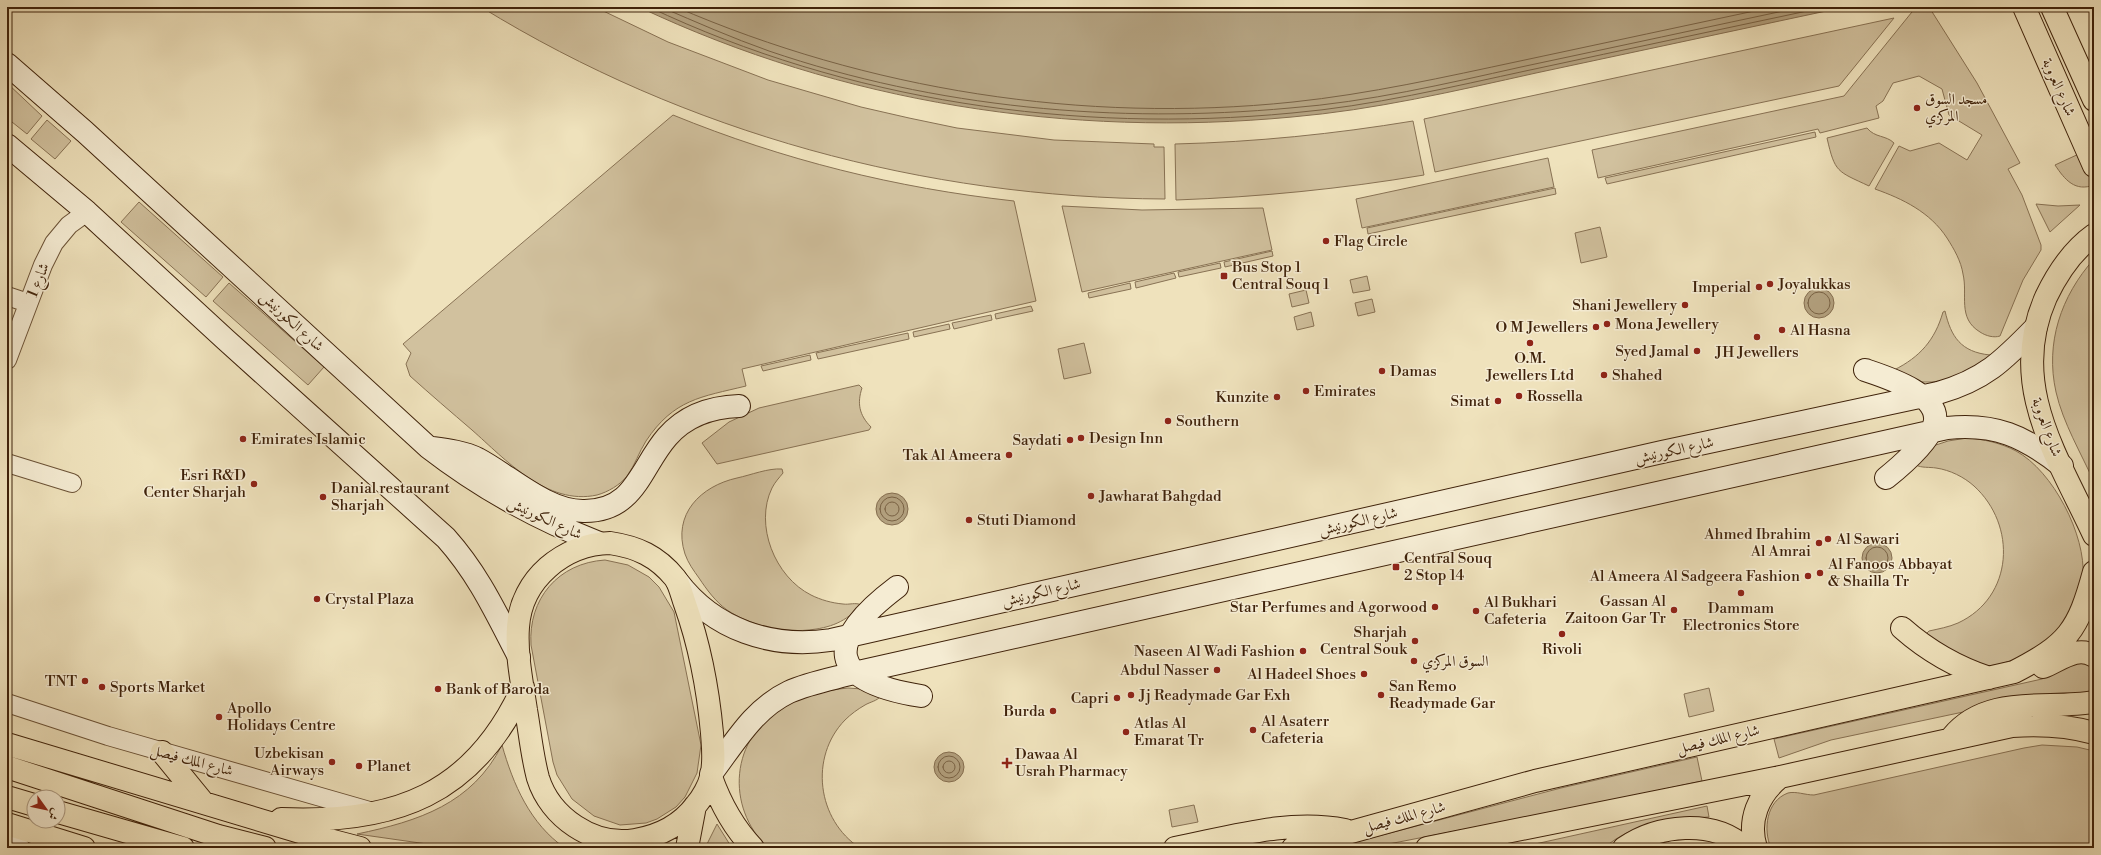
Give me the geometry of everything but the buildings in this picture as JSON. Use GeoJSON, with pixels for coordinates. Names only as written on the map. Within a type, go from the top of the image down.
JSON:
{"type":"FeatureCollection","features":[{"type":"Feature","properties":{"kind":"main road","name":"شارع العروبة"},"geometry":{"type":"LineString","coordinates":[[2024,7],[2094,166]]}},
{"type":"Feature","properties":{"kind":"main road","name":"شارع العروبة"},"geometry":{"type":"LineString","coordinates":[[2052,7],[2094,100]]}},
{"type":"Feature","properties":{"kind":"main road","name":"شارع الكورنيش"},"geometry":{"type":"LineString","coordinates":[[7,64],[85,132],[428,447],[454,467],[510,502],[556,526],[599,543]]}},
{"type":"Feature","properties":{"kind":"main road"},"geometry":{"type":"LineString","coordinates":[[7,145],[88,212],[226,340],[446,538],[466,560],[482,585],[519,657]]}},
{"type":"Feature","properties":{"kind":"main road","name":"شارع العروبة"},"geometry":{"type":"LineString","coordinates":[[2094,235],[2062,268],[2042,306],[2036,327],[2031,368],[2033,389],[2044,429],[2094,535]]}},
{"type":"Feature","properties":{"kind":"main road","name":"شارع الكورنيش"},"geometry":{"type":"LineString","coordinates":[[677,580],[687,594],[714,617],[729,626],[756,636],[796,643],[820,642],[1662,452],[1954,388],[1984,375],[2010,355],[2036,327]]}},
{"type":"Feature","properties":{"kind":"main road"},"geometry":{"type":"LineString","coordinates":[[1865,370],[1894,381],[1922,396],[1930,404],[1935,415],[1933,426],[1930,431],[1910,456],[1886,478]]}},
{"type":"Feature","properties":{"kind":"main road"},"geometry":{"type":"LineString","coordinates":[[428,447],[453,450],[477,459],[559,507],[583,511],[595,510],[607,507],[628,494],[637,485],[666,438],[687,419],[712,408],[739,406]]}},
{"type":"Feature","properties":{"kind":"main road"},"geometry":{"type":"LineString","coordinates":[[687,848],[696,806],[711,776],[747,725],[766,707],[800,688],[854,673],[1930,431],[1963,426],[1996,429],[2027,440],[2062,466]]}},
{"type":"Feature","properties":{"kind":"main road"},"geometry":{"type":"LineString","coordinates":[[597,848],[552,804],[538,778],[519,657],[518,625],[527,594],[535,581],[554,561],[566,554],[588,545],[599,543],[629,545],[646,552],[662,563],[677,580],[697,643],[710,708],[713,752],[711,776],[719,799],[729,818],[753,848]]}},
{"type":"Feature","properties":{"kind":"main road","name":"شارع الملك فيصل"},"geometry":{"type":"LineString","coordinates":[[1293,848],[1535,781],[2014,672],[2046,655],[2058,646],[2069,633],[2085,604],[2094,572]]}},
{"type":"Feature","properties":{"kind":"main road"},"geometry":{"type":"LineString","coordinates":[[897,587],[875,604],[848,636],[845,653],[848,663],[854,673],[886,688],[921,696]]}},
{"type":"Feature","properties":{"kind":"main road"},"geometry":{"type":"LineString","coordinates":[[1902,628],[1917,642],[1951,663],[1989,678]]}},
{"type":"Feature","properties":{"kind":"main road"},"geometry":{"type":"LineString","coordinates":[[2014,672],[2041,668],[2076,653],[2084,652],[2094,656]]}},
{"type":"Feature","properties":{"kind":"main road"},"geometry":{"type":"LineString","coordinates":[[258,818],[298,820],[377,813],[405,806],[431,794],[455,778],[471,764],[495,738],[511,713],[523,687]]}},
{"type":"Feature","properties":{"kind":"main road"},"geometry":{"type":"LineString","coordinates":[[1952,738],[1969,720],[1990,712],[2039,704],[2094,702]]}},
{"type":"Feature","properties":{"kind":"main road"},"geometry":{"type":"LineString","coordinates":[[1427,848],[1780,776],[2012,726],[2040,724],[2062,725],[2094,733]]}},
{"type":"Feature","properties":{"kind":"main road"},"geometry":{"type":"LineString","coordinates":[[7,744],[360,848]]}},
{"type":"Feature","properties":{"kind":"main road"},"geometry":{"type":"LineString","coordinates":[[162,752],[202,801]]}},
{"type":"Feature","properties":{"kind":"main road"},"geometry":{"type":"LineString","coordinates":[[7,767],[218,836],[265,848]]}},
{"type":"Feature","properties":{"kind":"main road"},"geometry":{"type":"LineString","coordinates":[[1756,848],[1753,830],[1756,808],[1766,790],[1780,776]]}},
{"type":"Feature","properties":{"kind":"main road"},"geometry":{"type":"LineString","coordinates":[[7,797],[26,803]]}},
{"type":"Feature","properties":{"kind":"main road"},"geometry":{"type":"LineString","coordinates":[[572,824],[600,837],[630,841],[659,834],[673,826],[696,806]]}},
{"type":"Feature","properties":{"kind":"main road"},"geometry":{"type":"LineString","coordinates":[[66,814],[183,848]]}},
{"type":"Feature","properties":{"kind":"main road"},"geometry":{"type":"LineString","coordinates":[[7,824],[84,848]]}},
{"type":"Feature","properties":{"kind":"main road"},"geometry":{"type":"LineString","coordinates":[[1175,848],[1289,826],[1310,825],[1352,831]]}},
{"type":"Feature","properties":{"kind":"main road"},"geometry":{"type":"LineString","coordinates":[[1624,848],[1656,833],[1685,828],[1710,830],[1721,834],[1744,848]]}},
{"type":"Feature","properties":{"kind":"street","name":"شارع 1"},"geometry":{"type":"LineString","coordinates":[[7,360],[28,303],[54,243],[69,225],[88,212]]}},
{"type":"Feature","properties":{"kind":"street"},"geometry":{"type":"LineString","coordinates":[[7,296],[28,303]]}},
{"type":"Feature","properties":{"kind":"street"},"geometry":{"type":"LineString","coordinates":[[7,463],[72,484]]}},
{"type":"Feature","properties":{"kind":"street","name":"شارع الملك فيصل"},"geometry":{"type":"LineString","coordinates":[[7,704],[162,752],[377,813]]}},
{"type":"Feature","properties":{"kind":"street"},"geometry":{"type":"LineString","coordinates":[[7,843],[22,848]]}},
{"type":"Feature","properties":{"kind":"shaded area"},"geometry":{"type":"Polygon","coordinates":[[[481,7],[595,7],[668,42],[768,80],[861,107],[957,128],[1054,140],[1154,144],[1154,147],[1164,147],[1165,199],[1075,196],[986,186],[897,171],[810,150],[724,123],[641,90],[559,51],[481,7]]]}},
{"type":"Feature","properties":{"kind":"shaded area"},"geometry":{"type":"Polygon","coordinates":[[[1916,7],[1929,7],[1977,83],[2020,163],[2008,169],[2022,195],[2041,245],[2041,250],[2023,280],[2000,336],[1987,336],[1973,326],[1968,320],[1965,306],[1964,282],[1961,264],[1952,246],[1940,229],[1933,221],[1906,202],[1875,189],[1899,146],[1910,151],[1939,143],[1967,160],[1982,135],[1949,115],[1942,89],[1919,76],[1893,83],[1883,101],[1876,106],[1879,118],[1820,133],[1818,129],[1598,178],[1592,150],[1844,96],[1916,7]]]}},
{"type":"Feature","properties":{"kind":"shaded area"},"geometry":{"type":"Polygon","coordinates":[[[1894,18],[1839,86],[1435,172],[1424,119],[1894,18]]]}},
{"type":"Feature","properties":{"kind":"shaded area"},"geometry":{"type":"Polygon","coordinates":[[[7,83],[42,116],[27,134],[7,118],[7,83]]]}},
{"type":"Feature","properties":{"kind":"shaded area"},"geometry":{"type":"Polygon","coordinates":[[[673,115],[756,146],[840,170],[926,188],[1014,201],[1036,301],[742,369],[746,386],[702,397],[678,408],[667,416],[656,427],[646,441],[627,476],[614,488],[597,495],[579,497],[561,494],[544,487],[528,478],[513,466],[410,376],[406,364],[411,353],[403,344],[673,115]]]}},
{"type":"Feature","properties":{"kind":"shaded area"},"geometry":{"type":"Polygon","coordinates":[[[47,120],[71,141],[55,159],[31,139],[47,120]]]}},
{"type":"Feature","properties":{"kind":"shaded area"},"geometry":{"type":"Polygon","coordinates":[[[1413,121],[1424,175],[1300,192],[1176,200],[1175,144],[1295,137],[1413,121]]]}},
{"type":"Feature","properties":{"kind":"shaded area"},"geometry":{"type":"Polygon","coordinates":[[[1867,128],[1873,133],[1891,140],[1894,143],[1869,186],[1839,170],[1832,158],[1827,138],[1867,128]]]}},
{"type":"Feature","properties":{"kind":"shaded area"},"geometry":{"type":"Polygon","coordinates":[[[1815,132],[1816,137],[1607,184],[1605,178],[1815,132]]]}},
{"type":"Feature","properties":{"kind":"shaded area"},"geometry":{"type":"Polygon","coordinates":[[[2094,147],[2094,185],[2087,187],[2076,186],[2067,180],[2055,165],[2094,147]]]}},
{"type":"Feature","properties":{"kind":"shaded area"},"geometry":{"type":"Polygon","coordinates":[[[1548,158],[1554,187],[1362,228],[1356,199],[1548,158]]]}},
{"type":"Feature","properties":{"kind":"shaded area"},"geometry":{"type":"Polygon","coordinates":[[[1555,188],[1556,194],[1368,234],[1367,228],[1555,188]]]}},
{"type":"Feature","properties":{"kind":"shaded area"},"geometry":{"type":"Polygon","coordinates":[[[139,202],[223,277],[206,297],[121,222],[139,202]]]}},
{"type":"Feature","properties":{"kind":"shaded area"},"geometry":{"type":"Polygon","coordinates":[[[2036,204],[2058,206],[2080,205],[2050,232],[2036,204]]]}},
{"type":"Feature","properties":{"kind":"shaded area"},"geometry":{"type":"Polygon","coordinates":[[[1062,206],[1142,210],[1263,208],[1272,250],[1082,292],[1062,206]]]}},
{"type":"Feature","properties":{"kind":"shaded area"},"geometry":{"type":"Polygon","coordinates":[[[1600,227],[1607,257],[1581,263],[1575,233],[1600,227]]]}},
{"type":"Feature","properties":{"kind":"shaded area"},"geometry":{"type":"Polygon","coordinates":[[[1272,251],[1273,256],[1225,267],[1224,262],[1272,251]]]}},
{"type":"Feature","properties":{"kind":"shaded area"},"geometry":{"type":"Polygon","coordinates":[[[2094,259],[2094,482],[2059,404],[2053,374],[2053,356],[2054,338],[2058,321],[2065,304],[2082,273],[2094,259]]]}},
{"type":"Feature","properties":{"kind":"shaded area"},"geometry":{"type":"Polygon","coordinates":[[[1220,263],[1221,268],[1179,277],[1178,272],[1220,263]]]}},
{"type":"Feature","properties":{"kind":"shaded area"},"geometry":{"type":"Polygon","coordinates":[[[1174,273],[1176,278],[1136,288],[1135,282],[1174,273]]]}},
{"type":"Feature","properties":{"kind":"shaded area"},"geometry":{"type":"Polygon","coordinates":[[[1367,276],[1370,290],[1353,293],[1350,280],[1367,276]]]}},
{"type":"Feature","properties":{"kind":"shaded area"},"geometry":{"type":"Polygon","coordinates":[[[229,283],[324,367],[308,385],[213,301],[229,283]]]}},
{"type":"Feature","properties":{"kind":"shaded area"},"geometry":{"type":"Polygon","coordinates":[[[1130,283],[1131,289],[1089,298],[1088,293],[1130,283]]]}},
{"type":"Feature","properties":{"kind":"shaded area"},"geometry":{"type":"Polygon","coordinates":[[[1306,290],[1309,303],[1292,307],[1289,294],[1306,290]]]}},
{"type":"Feature","properties":{"kind":"shaded area"},"geometry":{"type":"Polygon","coordinates":[[[1372,299],[1375,312],[1358,316],[1355,303],[1372,299]]]}},
{"type":"Feature","properties":{"kind":"shaded area"},"geometry":{"type":"Polygon","coordinates":[[[1031,306],[1033,311],[996,319],[995,314],[1031,306]]]}},
{"type":"Feature","properties":{"kind":"shaded area"},"geometry":{"type":"Polygon","coordinates":[[[1945,311],[1950,328],[1959,342],[1972,351],[1990,355],[1980,366],[1946,380],[1920,382],[1894,370],[1912,359],[1925,347],[1936,331],[1943,312],[1945,311]]]}},
{"type":"Feature","properties":{"kind":"shaded area"},"geometry":{"type":"Polygon","coordinates":[[[1311,312],[1314,326],[1297,330],[1294,317],[1311,312]]]}},
{"type":"Feature","properties":{"kind":"shaded area"},"geometry":{"type":"Polygon","coordinates":[[[991,315],[992,320],[954,329],[952,323],[991,315]]]}},
{"type":"Feature","properties":{"kind":"shaded area"},"geometry":{"type":"Polygon","coordinates":[[[949,324],[950,329],[914,337],[913,332],[949,324]]]}},
{"type":"Feature","properties":{"kind":"shaded area"},"geometry":{"type":"Polygon","coordinates":[[[908,333],[909,339],[818,359],[816,353],[908,333]]]}},
{"type":"Feature","properties":{"kind":"shaded area"},"geometry":{"type":"Polygon","coordinates":[[[1084,343],[1091,373],[1064,379],[1058,349],[1084,343]]]}},
{"type":"Feature","properties":{"kind":"shaded area"},"geometry":{"type":"Polygon","coordinates":[[[810,355],[811,360],[763,371],[761,366],[810,355]]]}},
{"type":"Feature","properties":{"kind":"shaded area"},"geometry":{"type":"Polygon","coordinates":[[[859,385],[862,388],[860,393],[860,409],[864,418],[871,427],[869,430],[717,464],[702,443],[729,422],[759,408],[859,385]]]}},
{"type":"Feature","properties":{"kind":"shaded area"},"geometry":{"type":"Polygon","coordinates":[[[1967,438],[1992,442],[2010,448],[2030,460],[2054,489],[2064,506],[2073,524],[2079,542],[2082,560],[2083,577],[2080,594],[2069,618],[2053,639],[2043,646],[2018,658],[1991,666],[1977,666],[1966,662],[1926,634],[1929,631],[1958,623],[1977,611],[1990,596],[1999,579],[2003,559],[2003,540],[1998,520],[1988,502],[1974,486],[1952,472],[1916,465],[1927,448],[1948,441],[1967,438]]]}},
{"type":"Feature","properties":{"kind":"shaded area"},"geometry":{"type":"Polygon","coordinates":[[[782,469],[783,473],[773,486],[767,502],[765,518],[771,549],[778,563],[787,576],[798,587],[811,595],[835,603],[861,605],[843,620],[823,628],[797,631],[776,629],[745,620],[727,610],[719,603],[705,587],[691,567],[685,554],[682,540],[686,514],[701,495],[724,482],[765,471],[782,469]]]}},
{"type":"Feature","properties":{"kind":"shaded area"},"geometry":{"type":"Polygon","coordinates":[[[605,560],[628,565],[649,577],[659,587],[674,612],[701,745],[697,773],[685,797],[676,807],[657,819],[646,823],[620,825],[594,816],[572,799],[557,775],[553,762],[531,645],[531,628],[535,613],[549,586],[560,576],[573,568],[588,563],[605,560]]]}},
{"type":"Feature","properties":{"kind":"shaded area"},"geometry":{"type":"Polygon","coordinates":[[[2077,661],[2094,665],[2094,693],[2034,697],[1831,740],[1779,758],[1774,739],[2042,679],[2077,661]]]}},
{"type":"Feature","properties":{"kind":"shaded area"},"geometry":{"type":"Polygon","coordinates":[[[848,688],[862,689],[881,696],[852,714],[845,720],[834,735],[826,752],[823,769],[823,787],[827,805],[834,821],[846,836],[860,848],[768,848],[754,831],[745,813],[740,793],[740,773],[744,754],[753,736],[766,720],[791,703],[815,694],[848,688]]]}},
{"type":"Feature","properties":{"kind":"shaded area"},"geometry":{"type":"Polygon","coordinates":[[[1709,688],[1714,711],[1689,717],[1684,694],[1709,688]]]}},
{"type":"Feature","properties":{"kind":"shaded area"},"geometry":{"type":"Polygon","coordinates":[[[502,745],[506,760],[524,802],[542,827],[565,848],[455,848],[357,834],[402,823],[442,807],[459,796],[475,782],[490,765],[502,745]]]}},
{"type":"Feature","properties":{"kind":"shaded area"},"geometry":{"type":"Polygon","coordinates":[[[2042,745],[2077,747],[2094,751],[2094,848],[1771,848],[1767,833],[1768,817],[1775,802],[1788,793],[1794,792],[1814,795],[2042,745]]]}},
{"type":"Feature","properties":{"kind":"shaded area"},"geometry":{"type":"Polygon","coordinates":[[[1697,757],[1702,781],[1594,804],[1368,848],[1345,848],[1344,845],[1561,788],[1697,757]]]}},
{"type":"Feature","properties":{"kind":"shaded area"},"geometry":{"type":"Polygon","coordinates":[[[1194,805],[1198,822],[1172,827],[1169,810],[1194,805]]]}},
{"type":"Feature","properties":{"kind":"shaded area"},"geometry":{"type":"Polygon","coordinates":[[[1707,806],[1709,817],[1667,821],[1640,828],[1627,833],[1604,848],[1517,848],[1707,806]]]}},
{"type":"Feature","properties":{"kind":"shaded area"},"geometry":{"type":"Polygon","coordinates":[[[717,824],[732,848],[705,848],[717,824]]]}},
{"type":"Feature","properties":{"kind":"water"},"geometry":{"type":"Polygon","coordinates":[[[639,7],[1845,7],[1445,93],[1353,110],[1292,117],[1208,122],[1124,122],[1041,117],[958,106],[876,90],[795,68],[716,40],[639,7]]]}},
{"type":"Feature","properties":{"kind":"water"},"geometry":{"type":"Polygon","coordinates":[[[1819,288],[1830,292],[1834,303],[1830,314],[1819,318],[1808,314],[1804,303],[1808,292],[1819,288]]]}},
{"type":"Feature","properties":{"kind":"water"},"geometry":{"type":"Polygon","coordinates":[[[892,493],[901,496],[905,500],[908,509],[905,518],[901,522],[892,525],[883,522],[879,518],[876,509],[879,500],[883,496],[892,493]]]}},
{"type":"Feature","properties":{"kind":"water"},"geometry":{"type":"Polygon","coordinates":[[[1877,543],[1883,544],[1891,552],[1891,564],[1883,572],[1877,573],[1871,572],[1863,564],[1862,558],[1863,552],[1871,544],[1877,543]]]}},
{"type":"Feature","properties":{"kind":"water"},"geometry":{"type":"Polygon","coordinates":[[[949,752],[960,756],[964,767],[960,778],[949,782],[938,778],[934,767],[938,756],[949,752]]]}},
{"type":"Feature","properties":{"kind":"place","name":"مسجد السوق المركزي"},"geometry":{"type":"Point","coordinates":[1917,108]}},
{"type":"Feature","properties":{"kind":"place","name":"Flag Circle"},"geometry":{"type":"Point","coordinates":[1326,241]}},
{"type":"Feature","properties":{"kind":"place","name":"Bus Stop 1 Central Souq 1"},"geometry":{"type":"Point","coordinates":[1224,276]}},
{"type":"Feature","properties":{"kind":"place","name":"Joyalukkas"},"geometry":{"type":"Point","coordinates":[1770,284]}},
{"type":"Feature","properties":{"kind":"place","name":"Imperial"},"geometry":{"type":"Point","coordinates":[1759,287]}},
{"type":"Feature","properties":{"kind":"place","name":"Shani Jewellery"},"geometry":{"type":"Point","coordinates":[1685,305]}},
{"type":"Feature","properties":{"kind":"place","name":"Mona Jewellery"},"geometry":{"type":"Point","coordinates":[1607,324]}},
{"type":"Feature","properties":{"kind":"place","name":"O M Jewellers"},"geometry":{"type":"Point","coordinates":[1596,327]}},
{"type":"Feature","properties":{"kind":"place","name":"Al Hasna"},"geometry":{"type":"Point","coordinates":[1782,330]}},
{"type":"Feature","properties":{"kind":"place","name":"JH Jewellers"},"geometry":{"type":"Point","coordinates":[1757,337]}},
{"type":"Feature","properties":{"kind":"place","name":"O.M. Jewellers Ltd"},"geometry":{"type":"Point","coordinates":[1530,343]}},
{"type":"Feature","properties":{"kind":"place","name":"Syed Jamal"},"geometry":{"type":"Point","coordinates":[1697,351]}},
{"type":"Feature","properties":{"kind":"place","name":"Damas"},"geometry":{"type":"Point","coordinates":[1382,371]}},
{"type":"Feature","properties":{"kind":"place","name":"Shahed"},"geometry":{"type":"Point","coordinates":[1604,375]}},
{"type":"Feature","properties":{"kind":"place","name":"Emirates"},"geometry":{"type":"Point","coordinates":[1306,391]}},
{"type":"Feature","properties":{"kind":"place","name":"Rossella"},"geometry":{"type":"Point","coordinates":[1519,396]}},
{"type":"Feature","properties":{"kind":"place","name":"Kunzite"},"geometry":{"type":"Point","coordinates":[1277,397]}},
{"type":"Feature","properties":{"kind":"place","name":"Simat"},"geometry":{"type":"Point","coordinates":[1498,401]}},
{"type":"Feature","properties":{"kind":"place","name":"Southern"},"geometry":{"type":"Point","coordinates":[1168,421]}},
{"type":"Feature","properties":{"kind":"place","name":"Design Inn"},"geometry":{"type":"Point","coordinates":[1081,438]}},
{"type":"Feature","properties":{"kind":"place","name":"Emirates Islamic"},"geometry":{"type":"Point","coordinates":[243,439]}},
{"type":"Feature","properties":{"kind":"place","name":"Saydati"},"geometry":{"type":"Point","coordinates":[1070,440]}},
{"type":"Feature","properties":{"kind":"place","name":"Tak Al Ameera"},"geometry":{"type":"Point","coordinates":[1009,455]}},
{"type":"Feature","properties":{"kind":"place","name":"Esri R&D Center Sharjah"},"geometry":{"type":"Point","coordinates":[254,484]}},
{"type":"Feature","properties":{"kind":"place","name":"Jawharat Bahgdad"},"geometry":{"type":"Point","coordinates":[1091,496]}},
{"type":"Feature","properties":{"kind":"place","name":"Danial restaurant Sharjah"},"geometry":{"type":"Point","coordinates":[323,497]}},
{"type":"Feature","properties":{"kind":"place","name":"Stuti Diamond"},"geometry":{"type":"Point","coordinates":[969,520]}},
{"type":"Feature","properties":{"kind":"place","name":"Al Sawari"},"geometry":{"type":"Point","coordinates":[1828,539]}},
{"type":"Feature","properties":{"kind":"place","name":"Ahmed Ibrahim Al Amrai"},"geometry":{"type":"Point","coordinates":[1819,543]}},
{"type":"Feature","properties":{"kind":"place","name":"Central Souq 2 Stop 14"},"geometry":{"type":"Point","coordinates":[1396,567]}},
{"type":"Feature","properties":{"kind":"place","name":"Al Fanoos Abbayat & Shailla Tr"},"geometry":{"type":"Point","coordinates":[1820,573]}},
{"type":"Feature","properties":{"kind":"place","name":"Al Ameera Al Sadgeera Fashion"},"geometry":{"type":"Point","coordinates":[1808,576]}},
{"type":"Feature","properties":{"kind":"place","name":"Dammam Electronics Store"},"geometry":{"type":"Point","coordinates":[1741,593]}},
{"type":"Feature","properties":{"kind":"place","name":"Crystal Plaza"},"geometry":{"type":"Point","coordinates":[317,599]}},
{"type":"Feature","properties":{"kind":"place","name":"Star Perfumes and Agorwood"},"geometry":{"type":"Point","coordinates":[1435,607]}},
{"type":"Feature","properties":{"kind":"place","name":"Gassan Al Zaitoon Gar Tr"},"geometry":{"type":"Point","coordinates":[1674,610]}},
{"type":"Feature","properties":{"kind":"place","name":"Al Bukhari Cafeteria"},"geometry":{"type":"Point","coordinates":[1476,611]}},
{"type":"Feature","properties":{"kind":"place","name":"Rivoli"},"geometry":{"type":"Point","coordinates":[1562,634]}},
{"type":"Feature","properties":{"kind":"place","name":"Sharjah Central Souk"},"geometry":{"type":"Point","coordinates":[1415,641]}},
{"type":"Feature","properties":{"kind":"place","name":"Naseen Al Wadi Fashion"},"geometry":{"type":"Point","coordinates":[1303,651]}},
{"type":"Feature","properties":{"kind":"place","name":"السوق المركزي"},"geometry":{"type":"Point","coordinates":[1414,661]}},
{"type":"Feature","properties":{"kind":"place","name":"Abdul Nasser"},"geometry":{"type":"Point","coordinates":[1217,670]}},
{"type":"Feature","properties":{"kind":"place","name":"Al Hadeel Shoes"},"geometry":{"type":"Point","coordinates":[1364,674]}},
{"type":"Feature","properties":{"kind":"place","name":"TNT"},"geometry":{"type":"Point","coordinates":[85,681]}},
{"type":"Feature","properties":{"kind":"place","name":"Sports Market"},"geometry":{"type":"Point","coordinates":[102,687]}},
{"type":"Feature","properties":{"kind":"place","name":"Bank of Baroda"},"geometry":{"type":"Point","coordinates":[438,689]}},
{"type":"Feature","properties":{"kind":"place","name":"Jj Readymade Gar Exh"},"geometry":{"type":"Point","coordinates":[1131,695]}},
{"type":"Feature","properties":{"kind":"place","name":"San Remo Readymade Gar"},"geometry":{"type":"Point","coordinates":[1381,695]}},
{"type":"Feature","properties":{"kind":"place","name":"Capri"},"geometry":{"type":"Point","coordinates":[1117,698]}},
{"type":"Feature","properties":{"kind":"place","name":"Burda"},"geometry":{"type":"Point","coordinates":[1053,711]}},
{"type":"Feature","properties":{"kind":"place","name":"Apollo Holidays Centre"},"geometry":{"type":"Point","coordinates":[219,717]}},
{"type":"Feature","properties":{"kind":"place","name":"Al Asaterr Cafeteria"},"geometry":{"type":"Point","coordinates":[1253,730]}},
{"type":"Feature","properties":{"kind":"place","name":"Atlas Al Emarat Tr"},"geometry":{"type":"Point","coordinates":[1126,732]}},
{"type":"Feature","properties":{"kind":"place","name":"Uzbekisan Airways"},"geometry":{"type":"Point","coordinates":[332,762]}},
{"type":"Feature","properties":{"kind":"place","name":"Dawaa Al Usrah Pharmacy"},"geometry":{"type":"Point","coordinates":[1007,763]}},
{"type":"Feature","properties":{"kind":"place","name":"Planet"},"geometry":{"type":"Point","coordinates":[359,766]}}]}
